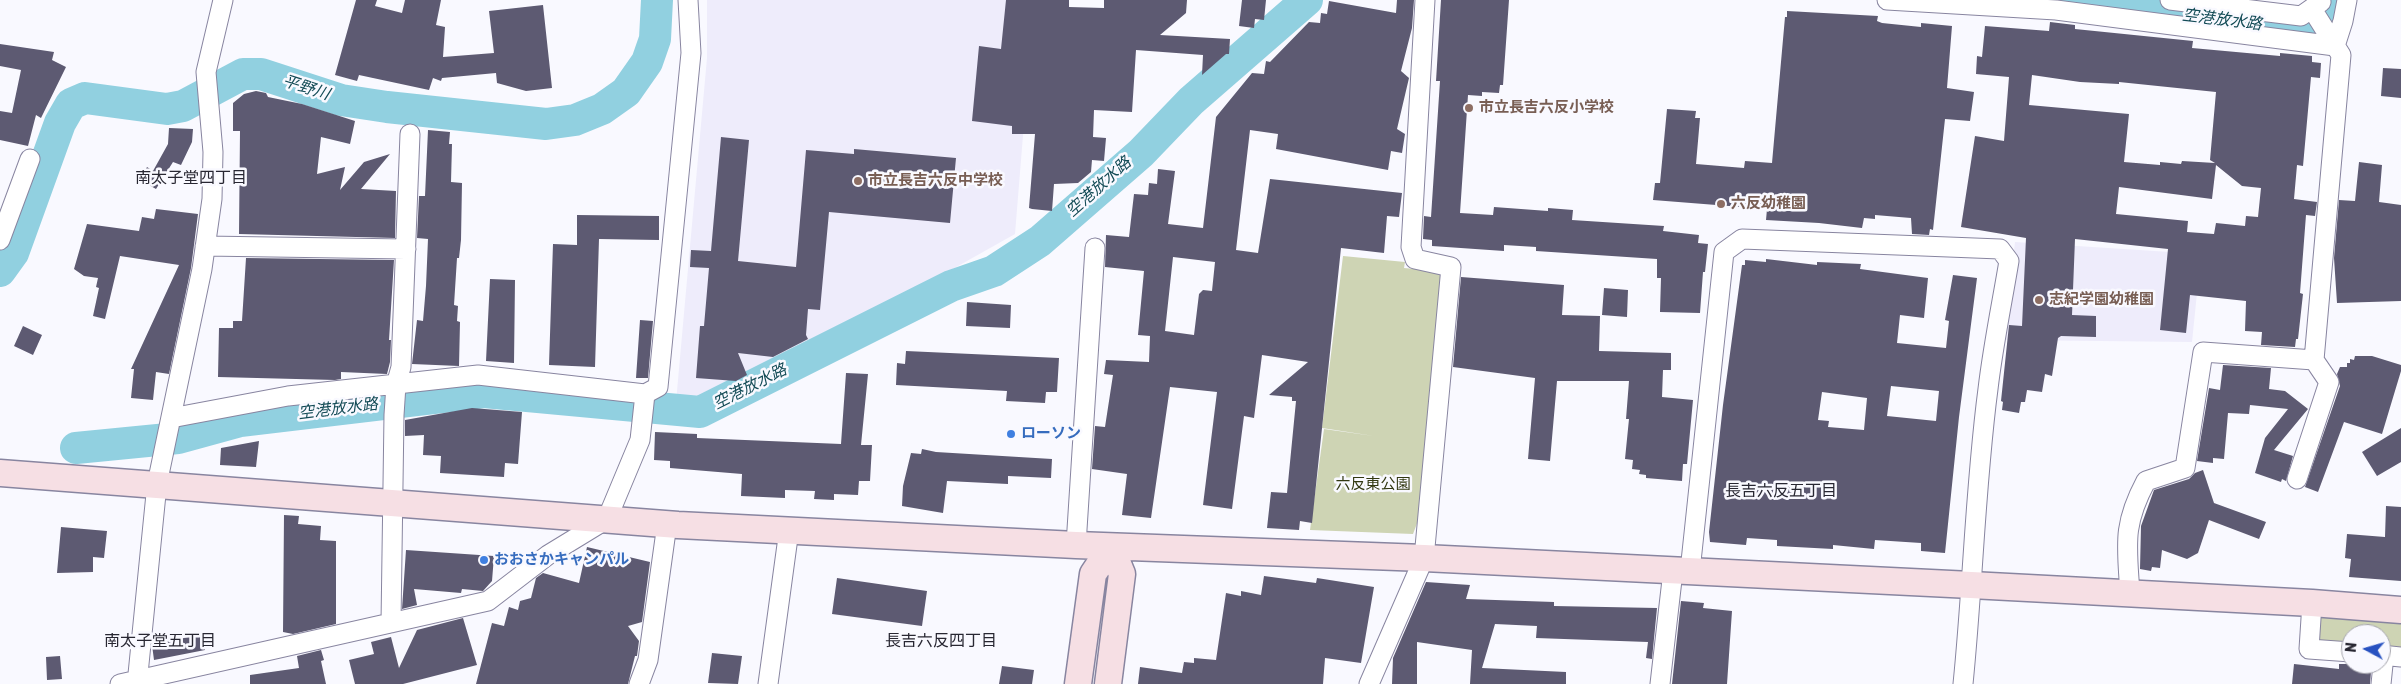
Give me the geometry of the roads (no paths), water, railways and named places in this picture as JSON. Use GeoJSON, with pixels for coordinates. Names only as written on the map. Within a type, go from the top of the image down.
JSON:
{"type":"FeatureCollection","features":[{"type":"Feature","properties":{"kind":"street"},"geometry":{"type":"LineString","coordinates":[[222,0],[207,78],[213,152],[212,189],[205,246],[157,484],[131,683],[488,601],[548,555],[607,519],[640,440],[645,394]]}},
{"type":"Feature","properties":{"kind":"street"},"geometry":{"type":"LineString","coordinates":[[171,418],[288,396],[478,375],[645,394],[658,387],[691,53],[688,0]]}},
{"type":"Feature","properties":{"kind":"street"},"geometry":{"type":"LineString","coordinates":[[1369,684],[1424,558],[1451,267],[1415,259],[1411,247],[1425,0]]}},
{"type":"Feature","properties":{"kind":"street"},"geometry":{"type":"LineString","coordinates":[[1888,0],[2056,10],[2335,46]]}},
{"type":"Feature","properties":{"kind":"street"},"geometry":{"type":"LineString","coordinates":[[2170,0],[2301,16],[2316,7],[2341,55],[2314,360],[2329,382],[2297,479]]}},
{"type":"Feature","properties":{"kind":"street"},"geometry":{"type":"LineString","coordinates":[[2335,46],[2347,0]]}},
{"type":"Feature","properties":{"kind":"street"},"geometry":{"type":"LineString","coordinates":[[391,622],[396,385],[401,367],[410,134]]}},
{"type":"Feature","properties":{"kind":"street"},"geometry":{"type":"LineString","coordinates":[[0,240],[30,159]]}},
{"type":"Feature","properties":{"kind":"street"},"geometry":{"type":"LineString","coordinates":[[1660,684],[1682,571],[1724,252],[1742,239],[2000,249],[2009,261],[1988,388],[1971,585],[1972,602],[1963,684]]}},
{"type":"Feature","properties":{"kind":"street"},"geometry":{"type":"LineString","coordinates":[[205,246],[406,249]]}},
{"type":"Feature","properties":{"kind":"street"},"geometry":{"type":"LineString","coordinates":[[1076,545],[1095,248]]}},
{"type":"Feature","properties":{"kind":"street"},"geometry":{"type":"LineString","coordinates":[[2130,594],[2126,534],[2134,503],[2146,481],[2185,468],[2203,352],[2314,360]]}},
{"type":"Feature","properties":{"kind":"street"},"geometry":{"type":"LineString","coordinates":[[0,473],[667,524],[1111,547],[1424,558],[1971,585],[2312,603],[2401,610]]}},
{"type":"Feature","properties":{"kind":"street"},"geometry":{"type":"LineString","coordinates":[[639,684],[648,660],[667,524]]}},
{"type":"Feature","properties":{"kind":"street"},"geometry":{"type":"LineString","coordinates":[[768,684],[789,530]]}},
{"type":"Feature","properties":{"kind":"street"},"geometry":{"type":"LineString","coordinates":[[1078,684],[1092,574],[1111,547]]}},
{"type":"Feature","properties":{"kind":"street"},"geometry":{"type":"LineString","coordinates":[[1108,684],[1122,574],[1111,547]]}},
{"type":"Feature","properties":{"kind":"street"},"geometry":{"type":"LineString","coordinates":[[2312,603],[2309,649],[2341,651]]}},
{"type":"Feature","properties":{"kind":"waterway","name":"平野川"},"geometry":{"type":"LineString","coordinates":[[0,271],[13,253],[60,123],[71,104],[85,98],[167,109],[183,106],[243,74],[261,74],[341,100],[387,107],[546,124],[575,120],[602,109],[626,92],[647,62],[655,39],[657,0]]}},
{"type":"Feature","properties":{"kind":"waterway","name":"空港放水路"},"geometry":{"type":"LineString","coordinates":[[76,448],[178,438],[240,421],[484,392],[700,412],[951,286],[994,271],[1040,241],[1141,153],[1191,101],[1307,0]]}},
{"type":"Feature","properties":{"kind":"waterway","name":"空港放水路"},"geometry":{"type":"LineString","coordinates":[[2065,0],[2304,30],[2337,4],[2338,0]]}},
{"type":"Feature","properties":{"kind":"place","name":"市立長吉六反小学校"},"geometry":{"type":"Point","coordinates":[1469,108]}},
{"type":"Feature","properties":{"kind":"place","name":"市立長吉六反中学校"},"geometry":{"type":"Point","coordinates":[858,181]}},
{"type":"Feature","properties":{"kind":"place","name":"六反幼稚園"},"geometry":{"type":"Point","coordinates":[1721,204]}},
{"type":"Feature","properties":{"kind":"place","name":"志紀学園幼稚園"},"geometry":{"type":"Point","coordinates":[2039,300]}},
{"type":"Feature","properties":{"kind":"place","name":"ローソン"},"geometry":{"type":"Point","coordinates":[1011,434]}},
{"type":"Feature","properties":{"kind":"place","name":"おおさかキャンパル"},"geometry":{"type":"Point","coordinates":[484,560]}},
{"type":"Feature","properties":{"kind":"district","name":"南太子堂四丁目"},"geometry":{"type":"Point","coordinates":[191,178]}},
{"type":"Feature","properties":{"kind":"district","name":"長吉六反五丁目"},"geometry":{"type":"Point","coordinates":[1781,491]}},
{"type":"Feature","properties":{"kind":"district","name":"南太子堂五丁目"},"geometry":{"type":"Point","coordinates":[160,641]}},
{"type":"Feature","properties":{"kind":"district","name":"長吉六反四丁目"},"geometry":{"type":"Point","coordinates":[941,641]}},
{"type":"Feature","properties":{"kind":"park label","name":"六反東公園"},"geometry":{"type":"Point","coordinates":[1373,485]}}]}
